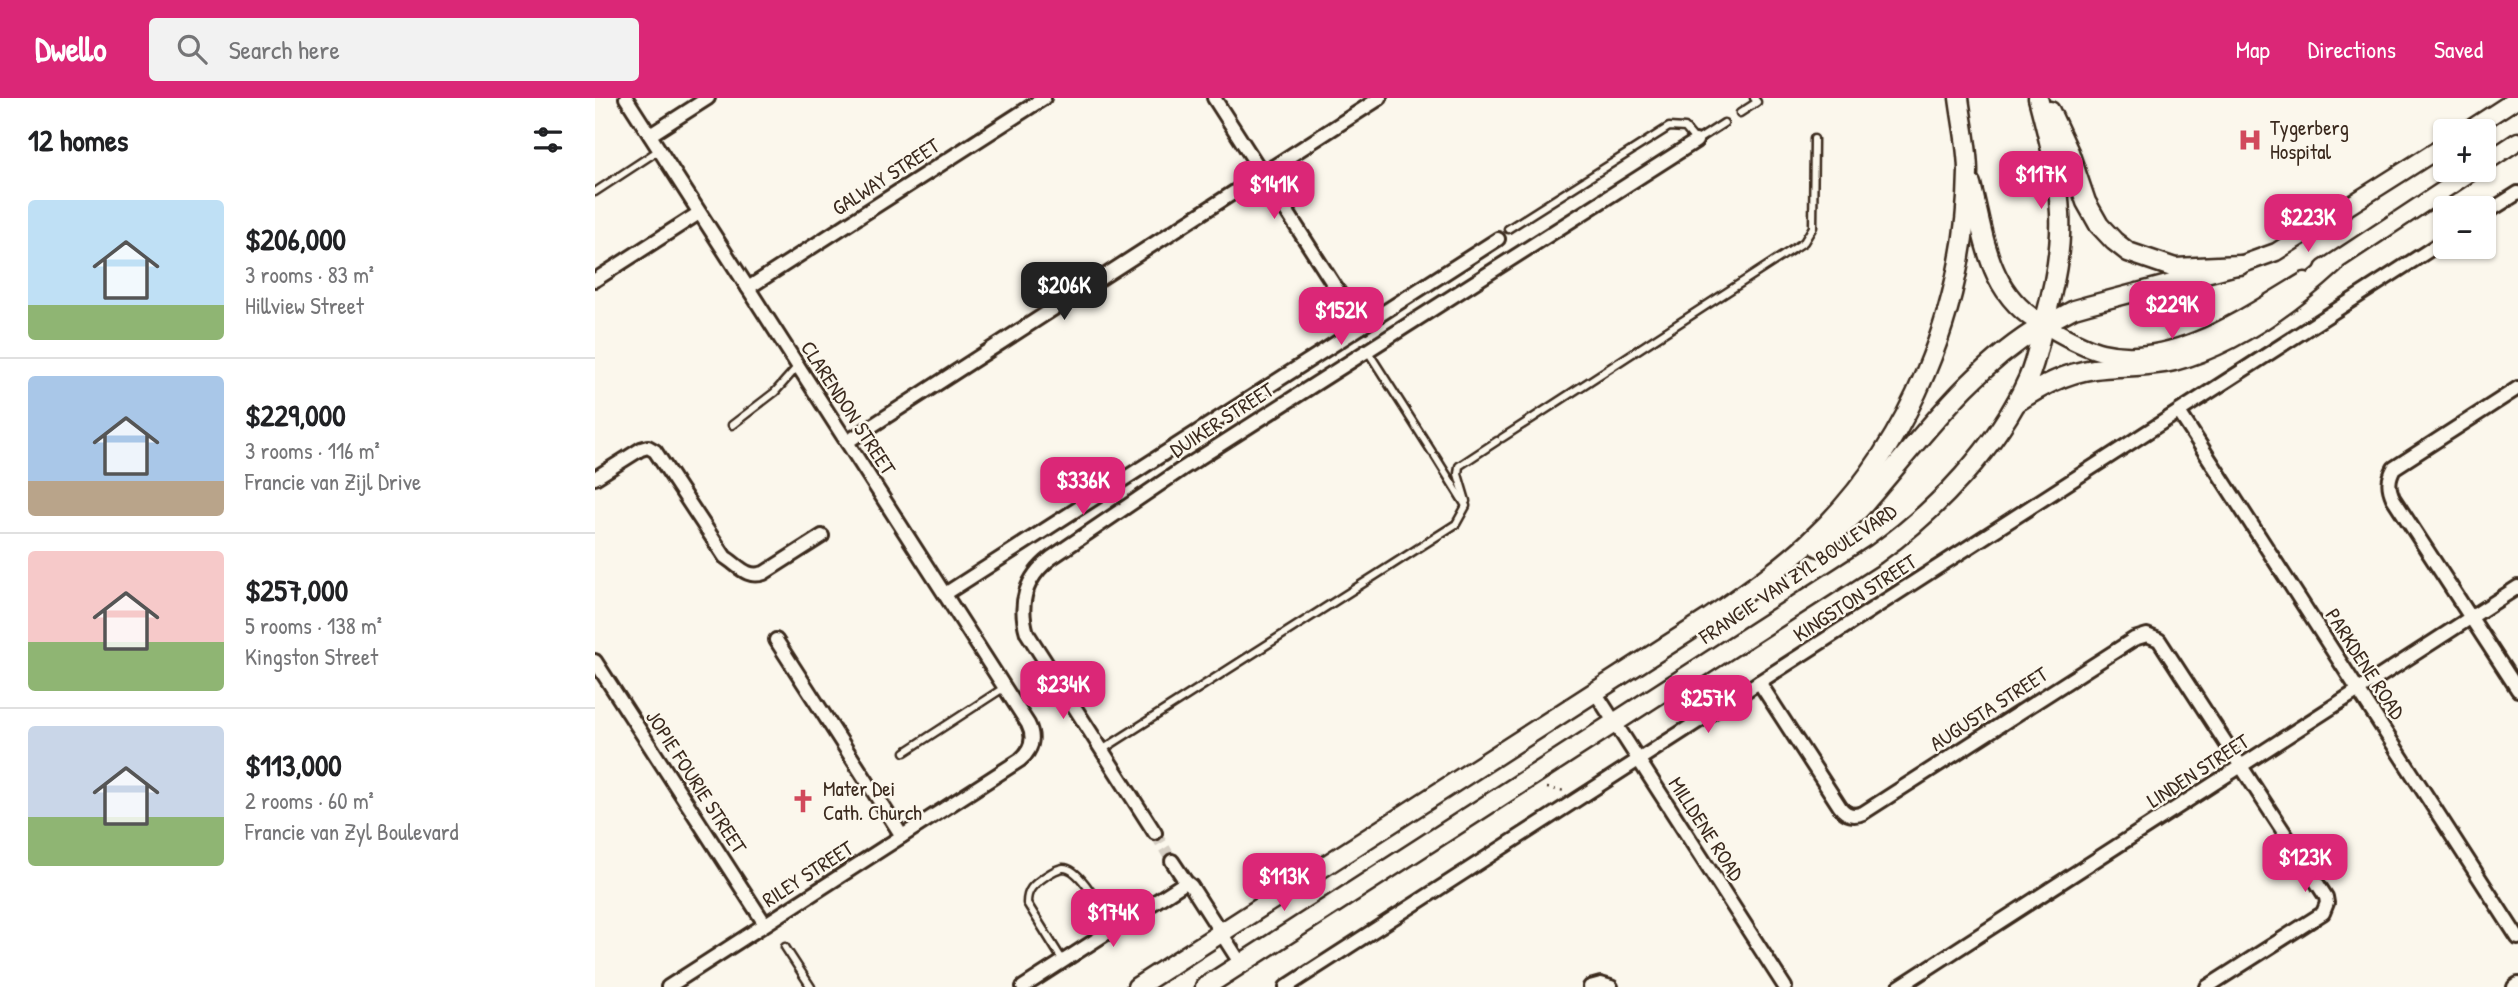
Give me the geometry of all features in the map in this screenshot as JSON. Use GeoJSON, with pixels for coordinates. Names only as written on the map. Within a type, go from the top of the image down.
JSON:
{"type":"FeatureCollection","features":[{"type":"Feature","properties":{"kind":"main road","name":"FRANCIE VAN ZYL BOULEVARD"},"geometry":{"type":"LineString","coordinates":[[1137,987],[1708,620],[1758,584],[1811,540],[1863,479],[1898,426],[1930,360],[1951,295],[1962,236],[1968,170],[1959,98]]}},
{"type":"Feature","properties":{"kind":"main road","name":"FRANCIE VAN ZYL BOULEVARD"},"geometry":{"type":"LineString","coordinates":[[1205,987],[1893,542],[1939,501],[1963,474],[2016,403],[2036,357],[2053,293],[2060,247],[2061,215],[2053,154],[2038,98]]}},
{"type":"Feature","properties":{"kind":"main road"},"geometry":{"type":"LineString","coordinates":[[2044,98],[2069,152],[2086,202],[2099,225],[2114,242],[2128,252],[2175,268],[2240,265]]}},
{"type":"Feature","properties":{"kind":"main road"},"geometry":{"type":"LineString","coordinates":[[1708,620],[1764,590],[1807,558],[1864,505],[1943,412],[1996,358],[2044,325],[2022,311],[2008,295],[1993,270],[1985,247],[1968,170]]}},
{"type":"Feature","properties":{"kind":"main road"},"geometry":{"type":"LineString","coordinates":[[2016,403],[2062,377],[2092,370],[2174,361],[2200,352],[2268,317],[2300,294],[2334,264]]}},
{"type":"Feature","properties":{"kind":"street","name":"CLARENDON STREET"},"geometry":{"type":"LineString","coordinates":[[626,98],[1005,687],[1028,724],[1032,742]]}},
{"type":"Feature","properties":{"kind":"street"},"geometry":{"type":"LineString","coordinates":[[650,135],[708,98]]}},
{"type":"Feature","properties":{"kind":"street","name":"GALWAY STREET"},"geometry":{"type":"LineString","coordinates":[[748,288],[1044,98]]}},
{"type":"Feature","properties":{"kind":"street"},"geometry":{"type":"LineString","coordinates":[[1214,98],[1361,327]]}},
{"type":"Feature","properties":{"kind":"street"},"geometry":{"type":"LineString","coordinates":[[847,442],[1380,98]]}},
{"type":"Feature","properties":{"kind":"street"},"geometry":{"type":"LineString","coordinates":[[2490,117],[2511,98]]}},
{"type":"Feature","properties":{"kind":"street"},"geometry":{"type":"LineString","coordinates":[[2487,119],[2518,98]]}},
{"type":"Feature","properties":{"kind":"street","name":"DUIKER STREET"},"geometry":{"type":"LineString","coordinates":[[1154,833],[1027,633],[1023,606],[1030,581],[1051,558],[1182,469],[1696,141]]}},
{"type":"Feature","properties":{"kind":"street"},"geometry":{"type":"LineString","coordinates":[[2496,155],[2518,141]]}},
{"type":"Feature","properties":{"kind":"street"},"geometry":{"type":"LineString","coordinates":[[2044,325],[2081,307],[2240,265],[2276,252],[2433,153]]}},
{"type":"Feature","properties":{"kind":"street"},"geometry":{"type":"LineString","coordinates":[[2044,325],[2083,345],[2104,352],[2147,354],[2189,343],[2233,324],[2334,264],[2456,182]]}},
{"type":"Feature","properties":{"kind":"street"},"geometry":{"type":"LineString","coordinates":[[2496,207],[2518,193]]}},
{"type":"Feature","properties":{"kind":"street"},"geometry":{"type":"LineString","coordinates":[[595,280],[699,212]]}},
{"type":"Feature","properties":{"kind":"street"},"geometry":{"type":"LineString","coordinates":[[945,594],[1498,239]]}},
{"type":"Feature","properties":{"kind":"street","name":"KINGSTON STREET"},"geometry":{"type":"LineString","coordinates":[[1286,987],[2433,248]]}},
{"type":"Feature","properties":{"kind":"street"},"geometry":{"type":"LineString","coordinates":[[2518,388],[2403,461],[2394,468],[2389,477],[2393,498],[2518,690]]}},
{"type":"Feature","properties":{"kind":"street","name":"PARKDENE ROAD"},"geometry":{"type":"LineString","coordinates":[[2179,412],[2518,938]]}},
{"type":"Feature","properties":{"kind":"street"},"geometry":{"type":"LineString","coordinates":[[595,478],[641,449],[648,447],[655,451],[725,557],[754,577],[822,537]]}},
{"type":"Feature","properties":{"kind":"street","name":"LINDEN STREET"},"geometry":{"type":"LineString","coordinates":[[1899,987],[2518,587]]}},
{"type":"Feature","properties":{"kind":"street","name":"AUGUSTA STREET"},"geometry":{"type":"LineString","coordinates":[[1759,682],[1840,807],[1850,815],[1863,813],[2140,636],[2154,637],[2163,645],[2241,765]]}},
{"type":"Feature","properties":{"kind":"street"},"geometry":{"type":"LineString","coordinates":[[776,640],[902,836]]}},
{"type":"Feature","properties":{"kind":"street","name":"JOPIE FOURIE STREET"},"geometry":{"type":"LineString","coordinates":[[595,661],[765,925]]}},
{"type":"Feature","properties":{"kind":"street","name":"MILLDENE ROAD"},"geometry":{"type":"LineString","coordinates":[[1595,692],[1785,987]]}},
{"type":"Feature","properties":{"kind":"street","name":"RILEY STREET"},"geometry":{"type":"LineString","coordinates":[[668,987],[1020,760],[1026,755],[1032,742]]}},
{"type":"Feature","properties":{"kind":"street"},"geometry":{"type":"LineString","coordinates":[[2207,987],[2319,916],[2327,903],[2323,891],[2241,765]]}},
{"type":"Feature","properties":{"kind":"street"},"geometry":{"type":"LineString","coordinates":[[1172,861],[1241,964]]}},
{"type":"Feature","properties":{"kind":"street"},"geometry":{"type":"LineString","coordinates":[[1023,987],[1186,882]]}},
{"type":"Feature","properties":{"kind":"street"},"geometry":{"type":"LineString","coordinates":[[1590,987],[1601,984],[1611,987]]}},
{"type":"Feature","properties":{"kind":"lane"},"geometry":{"type":"LineString","coordinates":[[1740,113],[1757,102],[1754,98]]}},
{"type":"Feature","properties":{"kind":"lane","name":"DUIKER STREET"},"geometry":{"type":"LineString","coordinates":[[1696,141],[1724,123]]}},
{"type":"Feature","properties":{"kind":"lane"},"geometry":{"type":"LineString","coordinates":[[1508,229],[1669,127],[1685,128],[1696,141]]}},
{"type":"Feature","properties":{"kind":"lane"},"geometry":{"type":"LineString","coordinates":[[1102,750],[1456,524],[1466,506],[1458,474],[1459,466],[1804,242],[1813,227],[1814,139]]}},
{"type":"Feature","properties":{"kind":"lane"},"geometry":{"type":"LineString","coordinates":[[595,192],[659,150]]}},
{"type":"Feature","properties":{"kind":"lane"},"geometry":{"type":"LineString","coordinates":[[1367,350],[1466,506]]}},
{"type":"Feature","properties":{"kind":"lane"},"geometry":{"type":"LineString","coordinates":[[732,425],[775,393],[798,366]]}},
{"type":"Feature","properties":{"kind":"lane"},"geometry":{"type":"LineString","coordinates":[[905,752],[1005,687]]}},
{"type":"Feature","properties":{"kind":"lane"},"geometry":{"type":"LineString","coordinates":[[1063,961],[1027,904],[1029,889],[1049,875],[1062,868],[1073,870],[1079,875],[1113,929]]}},
{"type":"Feature","properties":{"kind":"lane"},"geometry":{"type":"LineString","coordinates":[[785,947],[811,987]]}},
{"type":"Feature","properties":{"kind":"path"},"geometry":{"type":"LineString","coordinates":[[1541,787],[1567,793]]}},
{"type":"Feature","properties":{"kind":"tunnel"},"geometry":{"type":"LineString","coordinates":[[1155,833],[1172,861]]}},
{"type":"Feature","properties":{"kind":"place","name":"Tygerberg Hospital"},"geometry":{"type":"Point","coordinates":[2250,140]}},
{"type":"Feature","properties":{"kind":"place","name":"Mater Dei Cath. Church"},"geometry":{"type":"Point","coordinates":[803,801]}}]}
